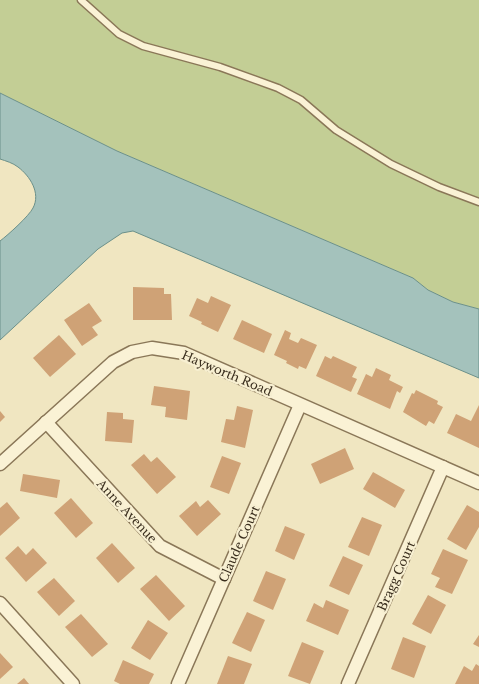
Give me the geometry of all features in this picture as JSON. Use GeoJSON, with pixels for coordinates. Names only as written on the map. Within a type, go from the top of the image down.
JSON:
{"type":"FeatureCollection","features":[{"type":"Feature","properties":{"kind":"street","name":"Hayworth Road"},"geometry":{"type":"LineString","coordinates":[[0,464],[113,362],[132,352],[152,348],[184,353],[479,483]]}},
{"type":"Feature","properties":{"kind":"street","name":"Claude Court"},"geometry":{"type":"LineString","coordinates":[[178,684],[300,405]]}},
{"type":"Feature","properties":{"kind":"street","name":"Anne Avenue"},"geometry":{"type":"LineString","coordinates":[[46,422],[160,546],[224,579]]}},
{"type":"Feature","properties":{"kind":"street","name":"Bragg Court"},"geometry":{"type":"LineString","coordinates":[[348,684],[443,467]]}},
{"type":"Feature","properties":{"kind":"street"},"geometry":{"type":"LineString","coordinates":[[0,603],[73,684]]}},
{"type":"Feature","properties":{"kind":"lane"},"geometry":{"type":"LineString","coordinates":[[81,0],[119,34],[143,46],[220,67],[278,88],[300,100],[336,130],[391,164],[439,187],[479,202]]}},
{"type":"Feature","properties":{"kind":"green space"},"geometry":{"type":"Polygon","coordinates":[[[0,0],[479,0],[479,309],[453,302],[428,290],[413,278],[117,151],[0,93],[0,0]]]}},
{"type":"Feature","properties":{"kind":"water"},"geometry":{"type":"Polygon","coordinates":[[[0,93],[117,151],[413,278],[428,290],[453,302],[479,309],[479,378],[133,231],[122,233],[98,249],[0,340],[0,241],[31,211],[36,197],[33,185],[22,171],[14,164],[0,159],[0,93]]]}},
{"type":"Feature","properties":{"kind":"building"},"geometry":{"type":"Polygon","coordinates":[[[133,287],[164,288],[164,294],[171,294],[172,320],[133,320],[133,287]]]}},
{"type":"Feature","properties":{"kind":"building"},"geometry":{"type":"Polygon","coordinates":[[[211,296],[231,305],[218,332],[189,316],[197,298],[208,303],[211,296]]]}},
{"type":"Feature","properties":{"kind":"building"},"geometry":{"type":"Polygon","coordinates":[[[89,303],[102,321],[92,327],[98,335],[82,346],[64,320],[89,303]]]}},
{"type":"Feature","properties":{"kind":"building"},"geometry":{"type":"Polygon","coordinates":[[[242,320],[272,334],[264,353],[233,339],[242,320]]]}},
{"type":"Feature","properties":{"kind":"building"},"geometry":{"type":"Polygon","coordinates":[[[285,330],[291,333],[289,339],[298,343],[301,338],[317,345],[306,369],[299,366],[298,369],[274,355],[285,330]]]}},
{"type":"Feature","properties":{"kind":"building"},"geometry":{"type":"Polygon","coordinates":[[[59,335],[76,354],[50,377],[33,358],[59,335]]]}},
{"type":"Feature","properties":{"kind":"building"},"geometry":{"type":"Polygon","coordinates":[[[325,356],[331,359],[333,356],[357,367],[352,377],[357,379],[351,392],[316,376],[325,356]]]}},
{"type":"Feature","properties":{"kind":"building"},"geometry":{"type":"Polygon","coordinates":[[[376,368],[391,375],[389,380],[403,387],[400,393],[397,391],[390,409],[357,394],[366,374],[372,377],[376,368]]]}},
{"type":"Feature","properties":{"kind":"building"},"geometry":{"type":"Polygon","coordinates":[[[154,386],[190,391],[187,420],[165,417],[166,407],[151,405],[154,386]]]}},
{"type":"Feature","properties":{"kind":"building"},"geometry":{"type":"Polygon","coordinates":[[[416,390],[438,401],[437,404],[443,407],[434,424],[429,421],[426,426],[403,412],[412,393],[414,394],[416,390]]]}},
{"type":"Feature","properties":{"kind":"building"},"geometry":{"type":"Polygon","coordinates":[[[479,405],[479,448],[447,433],[456,414],[471,421],[479,405]]]}},
{"type":"Feature","properties":{"kind":"building"},"geometry":{"type":"Polygon","coordinates":[[[237,406],[253,410],[245,448],[221,442],[226,419],[234,420],[237,406]]]}},
{"type":"Feature","properties":{"kind":"building"},"geometry":{"type":"Polygon","coordinates":[[[0,411],[5,417],[0,422],[0,411]]]}},
{"type":"Feature","properties":{"kind":"building"},"geometry":{"type":"Polygon","coordinates":[[[107,412],[123,413],[123,419],[134,420],[132,443],[105,441],[107,412]]]}},
{"type":"Feature","properties":{"kind":"building"},"geometry":{"type":"Polygon","coordinates":[[[345,448],[354,469],[320,484],[311,464],[345,448]]]}},
{"type":"Feature","properties":{"kind":"building"},"geometry":{"type":"Polygon","coordinates":[[[144,454],[151,462],[157,457],[176,477],[157,494],[131,465],[144,454]]]}},
{"type":"Feature","properties":{"kind":"building"},"geometry":{"type":"Polygon","coordinates":[[[222,456],[241,463],[229,494],[210,487],[222,456]]]}},
{"type":"Feature","properties":{"kind":"building"},"geometry":{"type":"Polygon","coordinates":[[[373,472],[405,490],[395,508],[363,489],[373,472]]]}},
{"type":"Feature","properties":{"kind":"building"},"geometry":{"type":"Polygon","coordinates":[[[23,474],[60,480],[57,498],[20,491],[23,474]]]}},
{"type":"Feature","properties":{"kind":"building"},"geometry":{"type":"Polygon","coordinates":[[[71,498],[93,523],[76,538],[54,513],[71,498]]]}},
{"type":"Feature","properties":{"kind":"building"},"geometry":{"type":"Polygon","coordinates":[[[208,500],[221,514],[197,536],[179,516],[196,501],[200,507],[208,500]]]}},
{"type":"Feature","properties":{"kind":"building"},"geometry":{"type":"Polygon","coordinates":[[[7,502],[20,518],[0,536],[0,508],[7,502]]]}},
{"type":"Feature","properties":{"kind":"building"},"geometry":{"type":"Polygon","coordinates":[[[467,505],[479,512],[479,527],[466,550],[447,539],[467,505]]]}},
{"type":"Feature","properties":{"kind":"building"},"geometry":{"type":"Polygon","coordinates":[[[362,517],[382,525],[369,556],[348,547],[362,517]]]}},
{"type":"Feature","properties":{"kind":"building"},"geometry":{"type":"Polygon","coordinates":[[[285,526],[305,534],[294,560],[275,551],[285,526]]]}},
{"type":"Feature","properties":{"kind":"building"},"geometry":{"type":"Polygon","coordinates":[[[112,543],[135,568],[118,583],[96,558],[112,543]]]}},
{"type":"Feature","properties":{"kind":"building"},"geometry":{"type":"Polygon","coordinates":[[[18,546],[26,555],[33,548],[47,563],[26,582],[5,558],[18,546]]]}},
{"type":"Feature","properties":{"kind":"building"},"geometry":{"type":"Polygon","coordinates":[[[443,549],[468,560],[452,594],[435,587],[440,578],[431,574],[443,549]]]}},
{"type":"Feature","properties":{"kind":"building"},"geometry":{"type":"Polygon","coordinates":[[[343,556],[363,565],[349,595],[329,586],[343,556]]]}},
{"type":"Feature","properties":{"kind":"building"},"geometry":{"type":"Polygon","coordinates":[[[266,571],[286,579],[273,610],[253,601],[266,571]]]}},
{"type":"Feature","properties":{"kind":"building"},"geometry":{"type":"Polygon","coordinates":[[[156,575],[185,606],[169,621],[140,589],[156,575]]]}},
{"type":"Feature","properties":{"kind":"building"},"geometry":{"type":"Polygon","coordinates":[[[54,578],[75,601],[59,616],[37,592],[54,578]]]}},
{"type":"Feature","properties":{"kind":"building"},"geometry":{"type":"Polygon","coordinates":[[[428,595],[446,605],[431,634],[412,624],[428,595]]]}},
{"type":"Feature","properties":{"kind":"building"},"geometry":{"type":"Polygon","coordinates":[[[326,600],[349,610],[338,635],[306,621],[314,603],[323,608],[326,600]]]}},
{"type":"Feature","properties":{"kind":"building"},"geometry":{"type":"Polygon","coordinates":[[[247,612],[265,620],[251,652],[232,643],[247,612]]]}},
{"type":"Feature","properties":{"kind":"building"},"geometry":{"type":"Polygon","coordinates":[[[81,614],[108,644],[92,657],[65,627],[81,614]]]}},
{"type":"Feature","properties":{"kind":"building"},"geometry":{"type":"Polygon","coordinates":[[[148,620],[168,633],[150,660],[131,648],[148,620]]]}},
{"type":"Feature","properties":{"kind":"building"},"geometry":{"type":"Polygon","coordinates":[[[479,635],[479,647],[473,644],[479,635]]]}},
{"type":"Feature","properties":{"kind":"building"},"geometry":{"type":"Polygon","coordinates":[[[403,637],[426,646],[414,678],[391,669],[403,637]]]}},
{"type":"Feature","properties":{"kind":"building"},"geometry":{"type":"Polygon","coordinates":[[[302,642],[324,651],[310,684],[288,676],[302,642]]]}},
{"type":"Feature","properties":{"kind":"building"},"geometry":{"type":"Polygon","coordinates":[[[0,653],[13,667],[0,679],[0,653]]]}},
{"type":"Feature","properties":{"kind":"building"},"geometry":{"type":"Polygon","coordinates":[[[228,656],[252,664],[244,684],[217,684],[228,656]]]}},
{"type":"Feature","properties":{"kind":"building"},"geometry":{"type":"Polygon","coordinates":[[[123,660],[154,674],[149,684],[120,684],[114,681],[123,660]]]}},
{"type":"Feature","properties":{"kind":"building"},"geometry":{"type":"Polygon","coordinates":[[[476,664],[479,666],[479,684],[455,684],[464,666],[472,671],[476,664]]]}},
{"type":"Feature","properties":{"kind":"building"},"geometry":{"type":"Polygon","coordinates":[[[24,678],[29,684],[17,684],[24,678]]]}}]}
